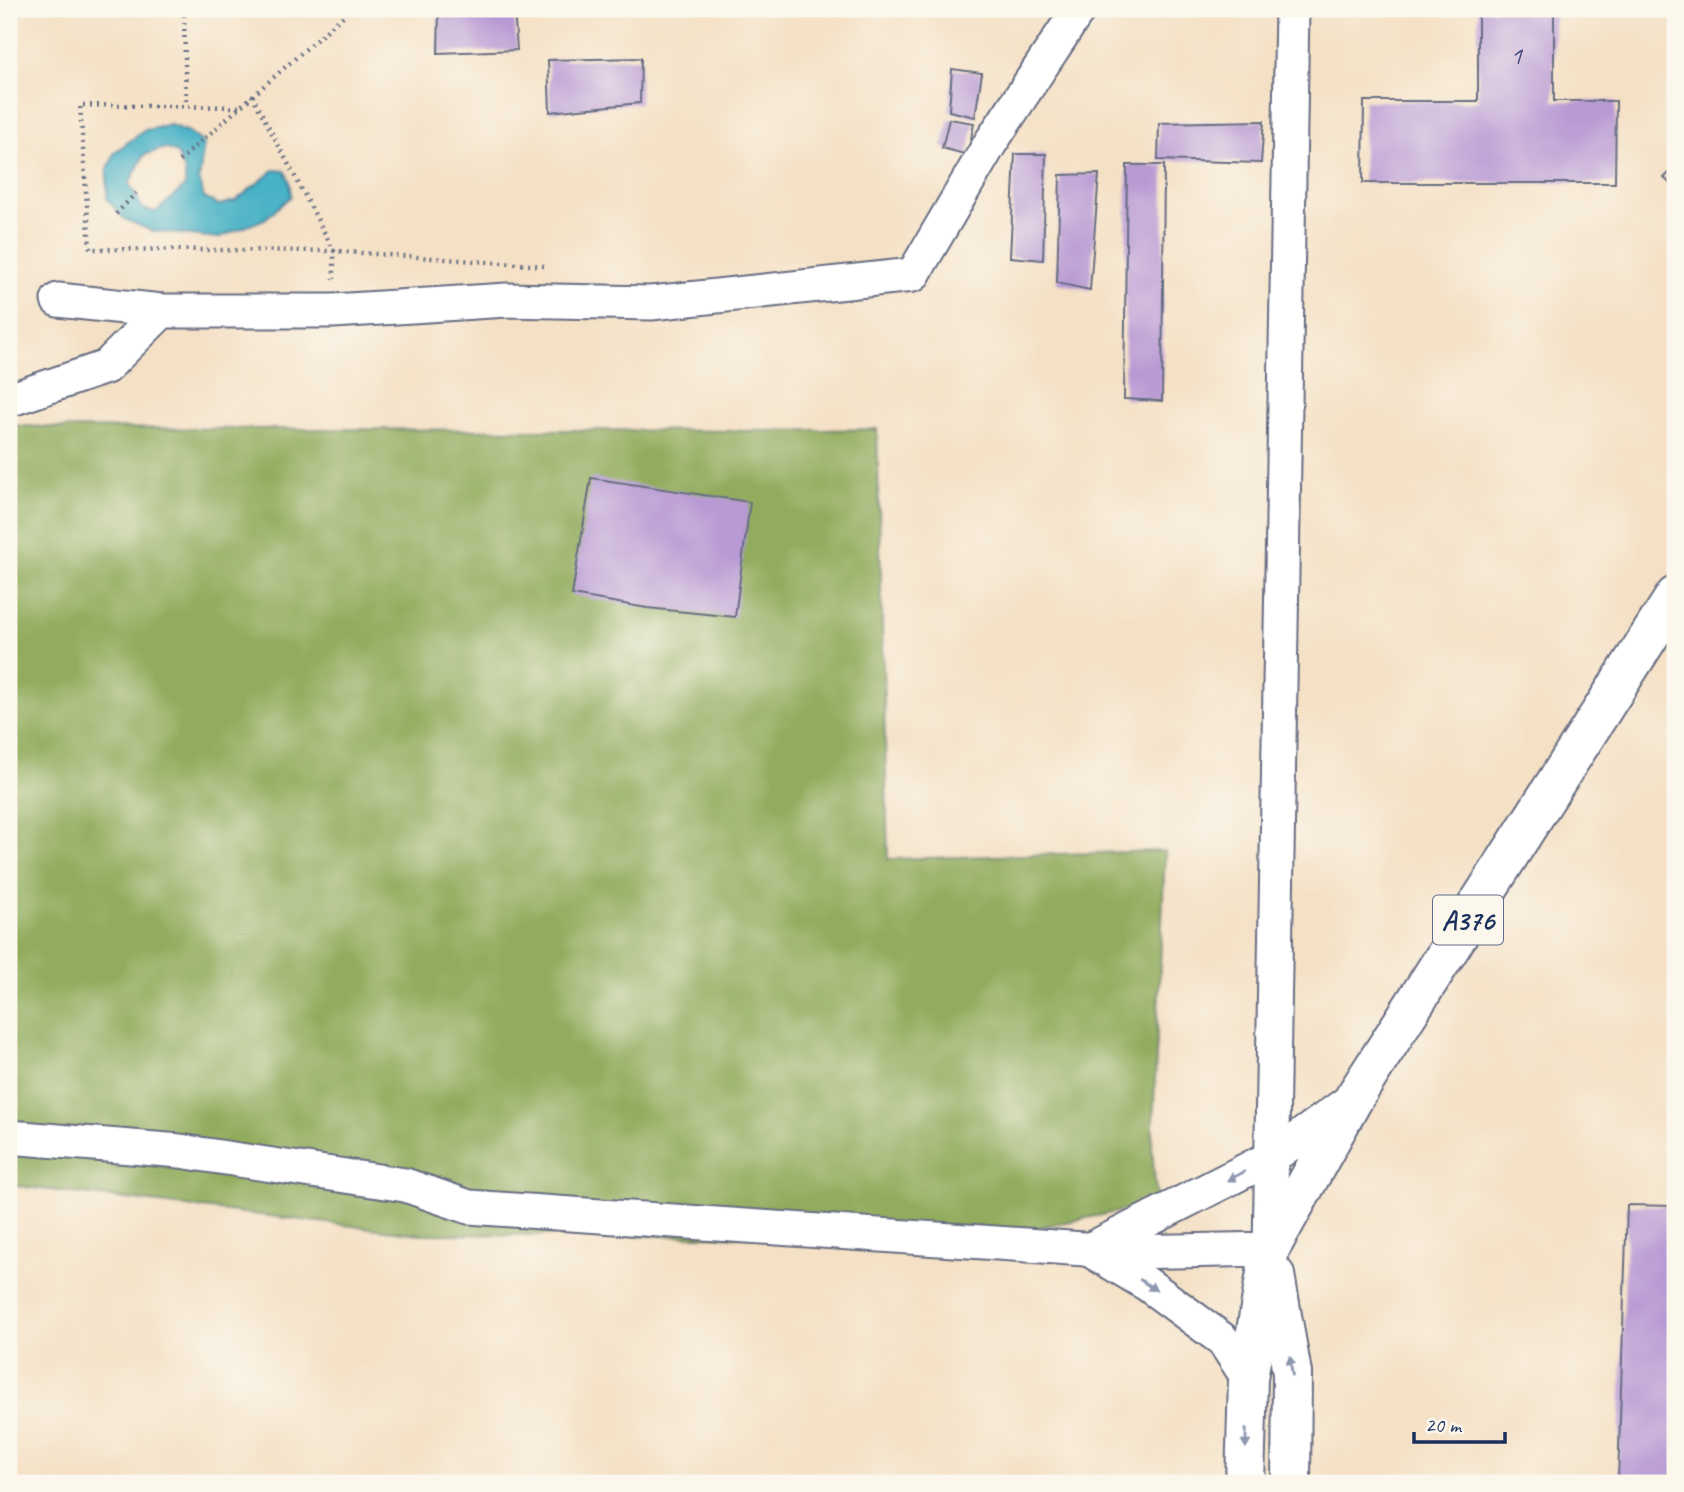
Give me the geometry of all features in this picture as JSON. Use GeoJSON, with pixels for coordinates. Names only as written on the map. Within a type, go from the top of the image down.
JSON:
{"type":"FeatureCollection","features":[{"type":"Feature","properties":{"kind":"main road","name":"A376"},"geometry":{"type":"LineString","coordinates":[[1270,1249],[1354,1098],[1675,596]]}},
{"type":"Feature","properties":{"kind":"main road"},"geometry":{"type":"LineString","coordinates":[[1245,1483],[1248,1378],[1270,1249]]}},
{"type":"Feature","properties":{"kind":"main road"},"geometry":{"type":"LineString","coordinates":[[1270,1249],[1292,1373],[1291,1483]]}},
{"type":"Feature","properties":{"kind":"street"},"geometry":{"type":"LineString","coordinates":[[58,300],[162,311],[333,311],[507,300],[651,303],[913,275],[991,142],[1079,9]]}},
{"type":"Feature","properties":{"kind":"street"},"geometry":{"type":"LineString","coordinates":[[9,1136],[180,1152],[405,1185],[470,1207],[1089,1250],[1128,1252],[1270,1249],[1292,9]]}},
{"type":"Feature","properties":{"kind":"street"},"geometry":{"type":"LineString","coordinates":[[9,400],[106,367],[162,311]]}},
{"type":"Feature","properties":{"kind":"street"},"geometry":{"type":"LineString","coordinates":[[1089,1250],[1272,1157],[1354,1098]]}},
{"type":"Feature","properties":{"kind":"street"},"geometry":{"type":"LineString","coordinates":[[1089,1250],[1147,1284],[1223,1340],[1248,1378]]}},
{"type":"Feature","properties":{"kind":"path"},"geometry":{"type":"LineString","coordinates":[[179,161],[351,9]]}},
{"type":"Feature","properties":{"kind":"path"},"geometry":{"type":"LineString","coordinates":[[184,15],[186,106]]}},
{"type":"Feature","properties":{"kind":"path"},"geometry":{"type":"LineString","coordinates":[[252,95],[334,251],[333,311]]}},
{"type":"Feature","properties":{"kind":"path"},"geometry":{"type":"LineString","coordinates":[[239,107],[80,105],[90,249],[334,251],[547,266]]}},
{"type":"Feature","properties":{"kind":"path"},"geometry":{"type":"LineString","coordinates":[[116,214],[136,193]]}},
{"type":"Feature","properties":{"kind":"green space"},"geometry":{"type":"Polygon","coordinates":[[[9,425],[62,428],[767,431],[877,429],[888,859],[1165,851],[1152,1149],[1157,1204],[985,1238],[420,1234],[9,1185],[9,425]]]}},
{"type":"Feature","properties":{"kind":"water"},"geometry":{"type":"Polygon","coordinates":[[[170,125],[189,132],[204,144],[199,179],[204,198],[219,205],[235,201],[274,170],[285,171],[291,196],[265,219],[218,238],[152,231],[124,219],[107,199],[107,170],[115,152],[145,130],[170,125]],[[165,148],[144,155],[129,184],[143,209],[156,212],[185,186],[185,172],[177,153],[165,148]]]}},
{"type":"Feature","properties":{"kind":"building"},"geometry":{"type":"Polygon","coordinates":[[[439,9],[514,9],[517,50],[438,53],[439,9]]]}},
{"type":"Feature","properties":{"kind":"building"},"geometry":{"type":"Polygon","coordinates":[[[1478,9],[1554,9],[1554,101],[1616,101],[1615,183],[1363,183],[1364,101],[1478,101],[1478,9]]]}},
{"type":"Feature","properties":{"kind":"building"},"geometry":{"type":"Polygon","coordinates":[[[641,58],[640,103],[550,112],[548,60],[641,58]]]}},
{"type":"Feature","properties":{"kind":"building"},"geometry":{"type":"Polygon","coordinates":[[[952,69],[982,73],[975,117],[949,111],[952,69]]]}},
{"type":"Feature","properties":{"kind":"building"},"geometry":{"type":"Polygon","coordinates":[[[949,119],[974,123],[968,155],[942,148],[949,119]]]}},
{"type":"Feature","properties":{"kind":"building"},"geometry":{"type":"Polygon","coordinates":[[[1264,121],[1261,163],[1158,160],[1159,123],[1264,121]]]}},
{"type":"Feature","properties":{"kind":"building"},"geometry":{"type":"Polygon","coordinates":[[[1015,154],[1046,154],[1043,260],[1010,257],[1015,154]]]}},
{"type":"Feature","properties":{"kind":"building"},"geometry":{"type":"Polygon","coordinates":[[[1127,165],[1164,165],[1162,401],[1124,399],[1127,165]]]}},
{"type":"Feature","properties":{"kind":"building"},"geometry":{"type":"Polygon","coordinates":[[[1675,167],[1675,188],[1664,178],[1675,167]]]}},
{"type":"Feature","properties":{"kind":"building"},"geometry":{"type":"Polygon","coordinates":[[[1099,174],[1090,290],[1057,283],[1060,175],[1099,174]]]}},
{"type":"Feature","properties":{"kind":"building"},"geometry":{"type":"Polygon","coordinates":[[[591,478],[750,502],[735,617],[647,608],[572,595],[591,478]]]}},
{"type":"Feature","properties":{"kind":"building"},"geometry":{"type":"Polygon","coordinates":[[[1627,1205],[1675,1206],[1675,1483],[1618,1481],[1627,1205]]]}}]}
